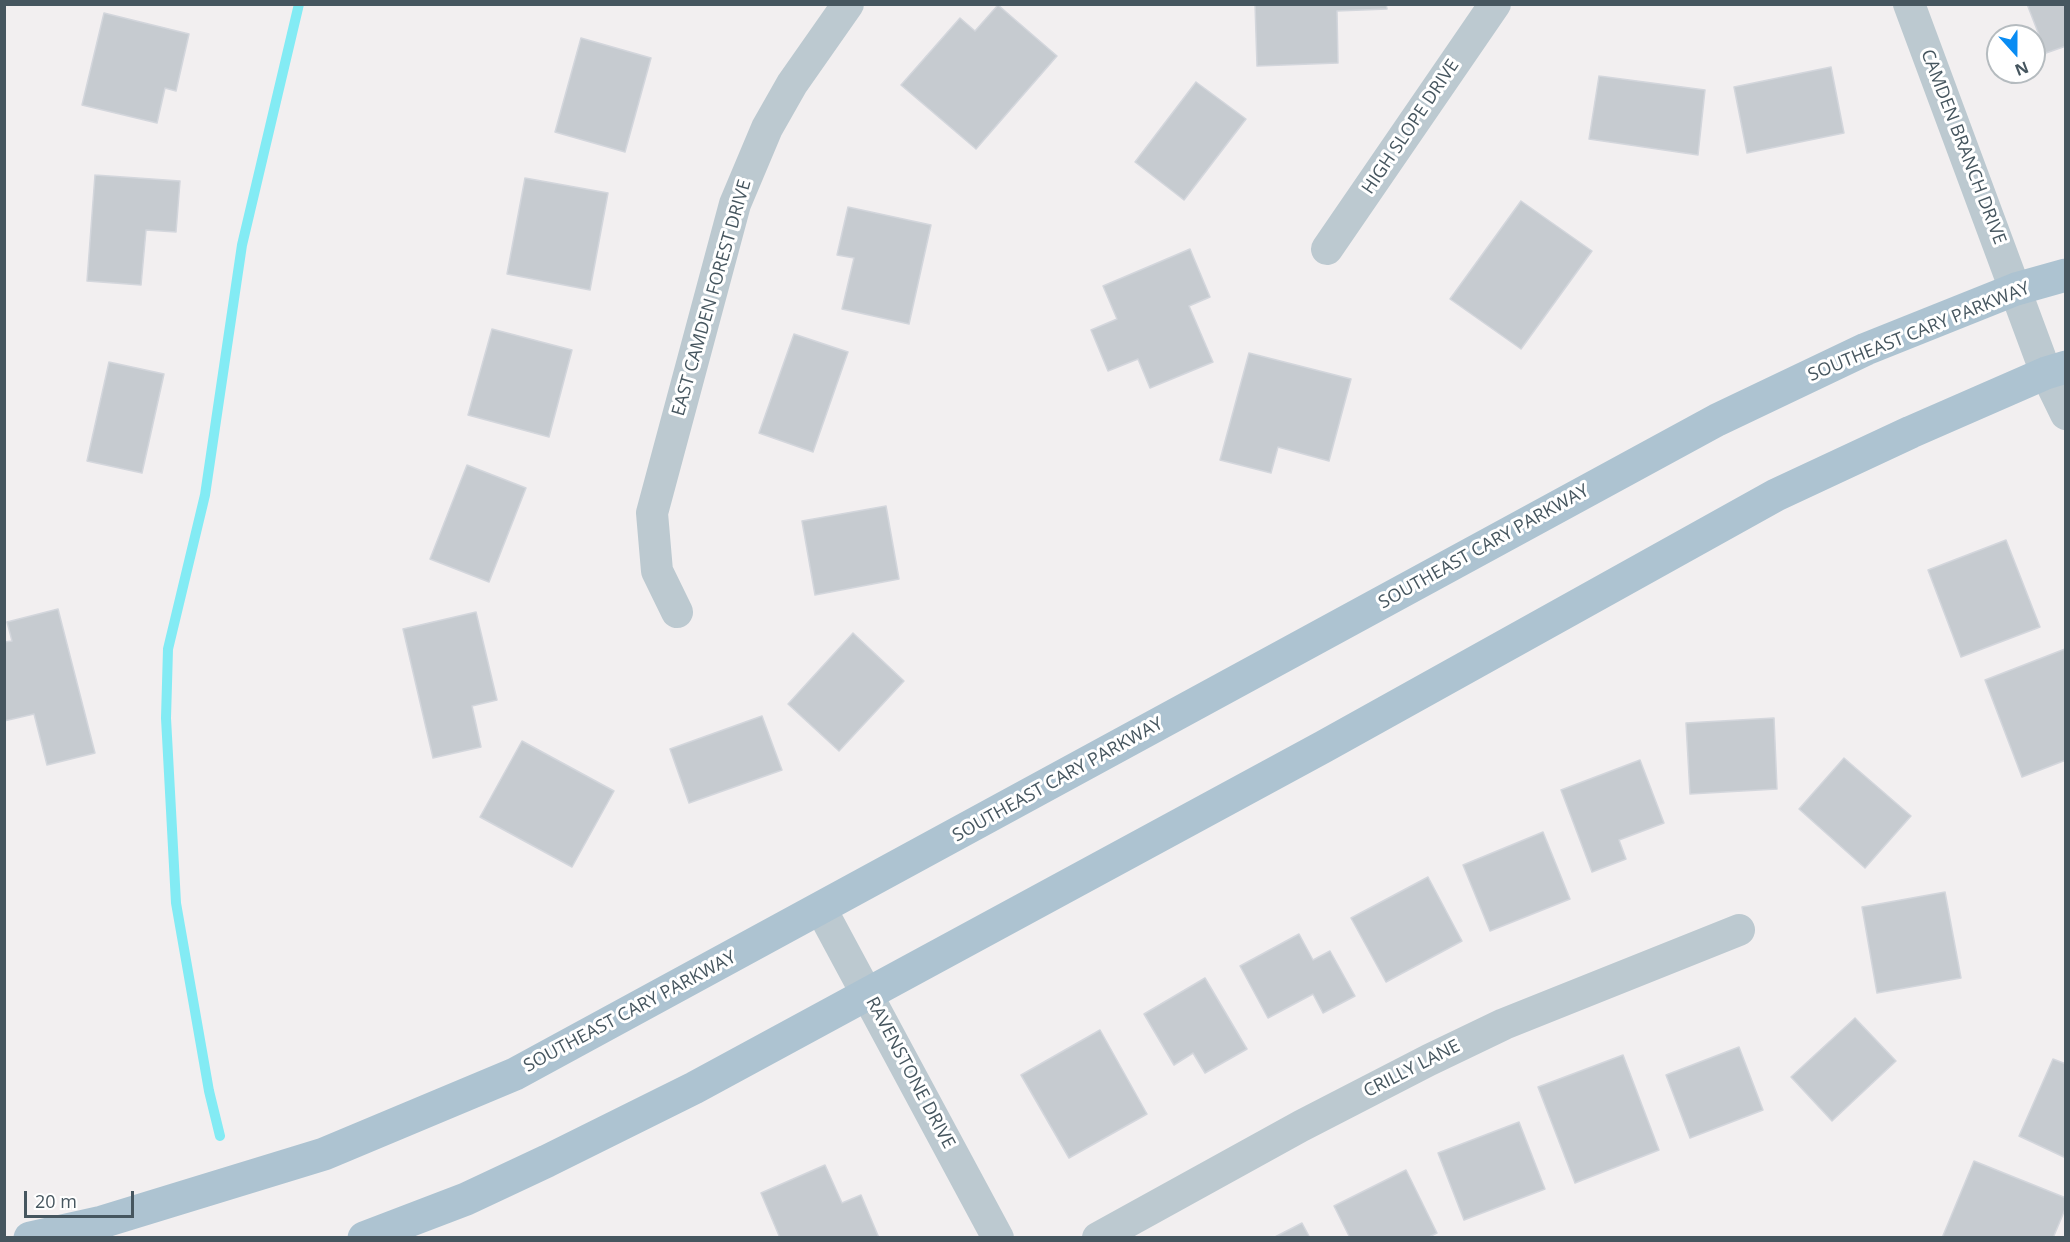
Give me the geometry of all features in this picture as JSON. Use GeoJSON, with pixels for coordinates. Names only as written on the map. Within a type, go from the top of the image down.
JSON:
{"type":"FeatureCollection","features":[{"type":"Feature","properties":{"kind":"main road","name":"SOUTHEAST CARY PARKWAY"},"geometry":{"type":"LineString","coordinates":[[30,1238],[102,1222],[324,1154],[515,1074],[1717,420],[1866,349],[2016,290],[2066,275]]}},
{"type":"Feature","properties":{"kind":"main road"},"geometry":{"type":"LineString","coordinates":[[364,1238],[466,1198],[547,1161],[694,1088],[1323,747],[1776,495],[1911,432],[2056,370]]}},
{"type":"Feature","properties":{"kind":"street","name":"EAST CAMDEN FOREST DRIVE"},"geometry":{"type":"LineString","coordinates":[[676,612],[657,571],[652,513],[735,204],[767,128],[792,84],[848,4]]}},
{"type":"Feature","properties":{"kind":"street","name":"HIGH SLOPE DRIVE"},"geometry":{"type":"LineString","coordinates":[[1327,249],[1495,4]]}},
{"type":"Feature","properties":{"kind":"street","name":"CAMDEN BRANCH DRIVE"},"geometry":{"type":"LineString","coordinates":[[1909,4],[2016,290],[2056,370],[2066,414]]}},
{"type":"Feature","properties":{"kind":"street","name":"RAVENSTONE DRIVE"},"geometry":{"type":"LineString","coordinates":[[821,909],[998,1238]]}},
{"type":"Feature","properties":{"kind":"street","name":"CRILLY LANE"},"geometry":{"type":"LineString","coordinates":[[1098,1238],[1301,1126],[1429,1060],[1504,1024],[1739,930]]}},
{"type":"Feature","properties":{"kind":"building"},"geometry":{"type":"Polygon","coordinates":[[[1255,4],[1386,4],[1387,9],[1337,11],[1338,63],[1257,66],[1255,4]]]}},
{"type":"Feature","properties":{"kind":"building"},"geometry":{"type":"Polygon","coordinates":[[[2027,4],[2066,4],[2066,46],[2046,53],[2046,24],[2035,24],[2027,4]]]}},
{"type":"Feature","properties":{"kind":"building"},"geometry":{"type":"Polygon","coordinates":[[[998,5],[1057,56],[976,149],[901,85],[960,18],[975,31],[998,5]]]}},
{"type":"Feature","properties":{"kind":"building"},"geometry":{"type":"Polygon","coordinates":[[[104,13],[189,34],[176,91],[165,88],[157,123],[82,105],[104,13]]]}},
{"type":"Feature","properties":{"kind":"building"},"geometry":{"type":"Polygon","coordinates":[[[581,38],[651,58],[625,152],[555,132],[581,38]]]}},
{"type":"Feature","properties":{"kind":"building"},"geometry":{"type":"Polygon","coordinates":[[[1831,67],[1844,133],[1747,153],[1734,87],[1831,67]]]}},
{"type":"Feature","properties":{"kind":"building"},"geometry":{"type":"Polygon","coordinates":[[[1599,76],[1705,90],[1698,155],[1589,139],[1599,76]]]}},
{"type":"Feature","properties":{"kind":"building"},"geometry":{"type":"Polygon","coordinates":[[[1196,82],[1246,119],[1184,200],[1135,162],[1196,82]]]}},
{"type":"Feature","properties":{"kind":"building"},"geometry":{"type":"Polygon","coordinates":[[[95,175],[180,181],[176,232],[146,230],[141,285],[87,281],[95,175]]]}},
{"type":"Feature","properties":{"kind":"building"},"geometry":{"type":"Polygon","coordinates":[[[525,178],[608,193],[590,290],[507,274],[525,178]]]}},
{"type":"Feature","properties":{"kind":"building"},"geometry":{"type":"Polygon","coordinates":[[[1521,201],[1592,251],[1521,349],[1450,299],[1521,201]]]}},
{"type":"Feature","properties":{"kind":"building"},"geometry":{"type":"Polygon","coordinates":[[[848,207],[931,225],[909,324],[842,309],[854,258],[837,255],[848,207]]]}},
{"type":"Feature","properties":{"kind":"building"},"geometry":{"type":"Polygon","coordinates":[[[1190,249],[1210,297],[1189,306],[1213,362],[1150,388],[1138,359],[1108,371],[1091,330],[1117,319],[1103,286],[1190,249]]]}},
{"type":"Feature","properties":{"kind":"building"},"geometry":{"type":"Polygon","coordinates":[[[492,329],[572,350],[549,437],[468,415],[492,329]]]}},
{"type":"Feature","properties":{"kind":"building"},"geometry":{"type":"Polygon","coordinates":[[[794,334],[848,352],[813,452],[759,433],[794,334]]]}},
{"type":"Feature","properties":{"kind":"building"},"geometry":{"type":"Polygon","coordinates":[[[1249,353],[1351,379],[1329,461],[1278,447],[1271,473],[1220,460],[1249,353]]]}},
{"type":"Feature","properties":{"kind":"building"},"geometry":{"type":"Polygon","coordinates":[[[109,362],[164,374],[142,473],[87,461],[109,362]]]}},
{"type":"Feature","properties":{"kind":"building"},"geometry":{"type":"Polygon","coordinates":[[[467,465],[526,488],[489,582],[430,559],[467,465]]]}},
{"type":"Feature","properties":{"kind":"building"},"geometry":{"type":"Polygon","coordinates":[[[886,506],[899,579],[815,595],[802,521],[886,506]]]}},
{"type":"Feature","properties":{"kind":"building"},"geometry":{"type":"Polygon","coordinates":[[[2006,540],[2040,627],[1961,657],[1928,570],[2006,540]]]}},
{"type":"Feature","properties":{"kind":"building"},"geometry":{"type":"Polygon","coordinates":[[[58,609],[95,753],[47,765],[34,714],[4,721],[4,642],[12,641],[7,622],[58,609]]]}},
{"type":"Feature","properties":{"kind":"building"},"geometry":{"type":"Polygon","coordinates":[[[476,612],[497,700],[472,706],[481,747],[433,758],[403,629],[476,612]]]}},
{"type":"Feature","properties":{"kind":"building"},"geometry":{"type":"Polygon","coordinates":[[[853,633],[904,681],[839,751],[788,704],[853,633]]]}},
{"type":"Feature","properties":{"kind":"building"},"geometry":{"type":"Polygon","coordinates":[[[2065,649],[2066,760],[2022,777],[1985,680],[2065,649]]]}},
{"type":"Feature","properties":{"kind":"building"},"geometry":{"type":"Polygon","coordinates":[[[762,716],[782,770],[689,803],[670,749],[762,716]]]}},
{"type":"Feature","properties":{"kind":"building"},"geometry":{"type":"Polygon","coordinates":[[[1774,718],[1777,789],[1690,794],[1686,723],[1774,718]]]}},
{"type":"Feature","properties":{"kind":"building"},"geometry":{"type":"Polygon","coordinates":[[[522,741],[614,791],[572,867],[480,817],[522,741]]]}},
{"type":"Feature","properties":{"kind":"building"},"geometry":{"type":"Polygon","coordinates":[[[1844,758],[1911,816],[1865,868],[1799,809],[1844,758]]]}},
{"type":"Feature","properties":{"kind":"building"},"geometry":{"type":"Polygon","coordinates":[[[1640,760],[1664,823],[1619,840],[1626,859],[1592,872],[1561,790],[1640,760]]]}},
{"type":"Feature","properties":{"kind":"building"},"geometry":{"type":"Polygon","coordinates":[[[1543,832],[1570,899],[1490,931],[1463,865],[1543,832]]]}},
{"type":"Feature","properties":{"kind":"building"},"geometry":{"type":"Polygon","coordinates":[[[1428,877],[1462,941],[1386,982],[1351,918],[1428,877]]]}},
{"type":"Feature","properties":{"kind":"building"},"geometry":{"type":"Polygon","coordinates":[[[1945,892],[1961,978],[1877,993],[1862,907],[1945,892]]]}},
{"type":"Feature","properties":{"kind":"building"},"geometry":{"type":"Polygon","coordinates":[[[1299,934],[1313,960],[1330,951],[1355,996],[1323,1013],[1313,994],[1268,1018],[1240,966],[1299,934]]]}},
{"type":"Feature","properties":{"kind":"building"},"geometry":{"type":"Polygon","coordinates":[[[1205,978],[1247,1049],[1205,1073],[1193,1053],[1174,1065],[1144,1014],[1205,978]]]}},
{"type":"Feature","properties":{"kind":"building"},"geometry":{"type":"Polygon","coordinates":[[[1855,1018],[1896,1061],[1832,1121],[1791,1077],[1855,1018]]]}},
{"type":"Feature","properties":{"kind":"building"},"geometry":{"type":"Polygon","coordinates":[[[1100,1030],[1147,1114],[1069,1158],[1021,1075],[1100,1030]]]}},
{"type":"Feature","properties":{"kind":"building"},"geometry":{"type":"Polygon","coordinates":[[[1739,1047],[1763,1110],[1690,1138],[1666,1075],[1739,1047]]]}},
{"type":"Feature","properties":{"kind":"building"},"geometry":{"type":"Polygon","coordinates":[[[1623,1055],[1659,1150],[1575,1183],[1538,1087],[1623,1055]]]}},
{"type":"Feature","properties":{"kind":"building"},"geometry":{"type":"Polygon","coordinates":[[[2053,1059],[2066,1064],[2066,1158],[2019,1136],[2053,1059]]]}},
{"type":"Feature","properties":{"kind":"building"},"geometry":{"type":"Polygon","coordinates":[[[1519,1122],[1545,1189],[1464,1220],[1438,1153],[1519,1122]]]}},
{"type":"Feature","properties":{"kind":"building"},"geometry":{"type":"Polygon","coordinates":[[[1974,1161],[2066,1198],[2066,1207],[2053,1238],[1942,1238],[1974,1161]]]}},
{"type":"Feature","properties":{"kind":"building"},"geometry":{"type":"Polygon","coordinates":[[[825,1165],[842,1203],[861,1195],[879,1238],[780,1238],[761,1193],[825,1165]]]}},
{"type":"Feature","properties":{"kind":"building"},"geometry":{"type":"Polygon","coordinates":[[[1406,1170],[1437,1233],[1427,1238],[1350,1238],[1334,1206],[1406,1170]]]}},
{"type":"Feature","properties":{"kind":"building"},"geometry":{"type":"Polygon","coordinates":[[[1302,1223],[1310,1238],[1273,1238],[1302,1223]]]}},
{"type":"Feature","properties":{"kind":"waterway"},"geometry":{"type":"LineString","coordinates":[[220,1136],[209,1091],[176,903],[166,718],[168,649],[205,495],[242,245],[299,4]]}}]}
